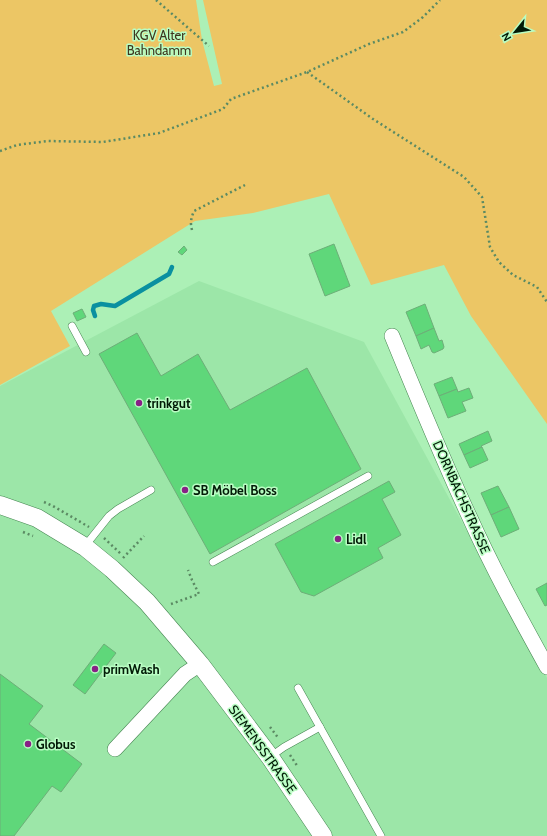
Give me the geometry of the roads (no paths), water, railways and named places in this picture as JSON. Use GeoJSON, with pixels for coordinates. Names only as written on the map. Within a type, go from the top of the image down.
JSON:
{"type":"FeatureCollection","features":[{"type":"Feature","properties":{"kind":"street","name":"DORNBACHSTRASSE"},"geometry":{"type":"LineString","coordinates":[[392,336],[469,518],[512,605],[545,657]]}},
{"type":"Feature","properties":{"kind":"street","name":"SIEMENSSTRASSE"},"geometry":{"type":"LineString","coordinates":[[0,504],[37,518],[85,547],[112,569],[147,602],[200,664],[270,757],[323,836]]}},
{"type":"Feature","properties":{"kind":"street"},"geometry":{"type":"LineString","coordinates":[[114,749],[186,674],[200,664]]}},
{"type":"Feature","properties":{"kind":"lane"},"geometry":{"type":"LineString","coordinates":[[72,326],[86,352]]}},
{"type":"Feature","properties":{"kind":"lane"},"geometry":{"type":"LineString","coordinates":[[213,562],[368,476]]}},
{"type":"Feature","properties":{"kind":"lane"},"geometry":{"type":"LineString","coordinates":[[85,547],[109,516],[118,509],[151,490]]}},
{"type":"Feature","properties":{"kind":"lane"},"geometry":{"type":"LineString","coordinates":[[298,688],[381,836]]}},
{"type":"Feature","properties":{"kind":"lane"},"geometry":{"type":"LineString","coordinates":[[270,757],[284,747],[320,727]]}},
{"type":"Feature","properties":{"kind":"waterway"},"geometry":{"type":"LineString","coordinates":[[95,316],[93,310],[94,306],[101,304],[115,306],[169,274],[172,267]]}},
{"type":"Feature","properties":{"kind":"place","name":"trinkgut"},"geometry":{"type":"Point","coordinates":[139,403]}},
{"type":"Feature","properties":{"kind":"place","name":"SB Möbel Boss"},"geometry":{"type":"Point","coordinates":[185,490]}},
{"type":"Feature","properties":{"kind":"place","name":"Lidl"},"geometry":{"type":"Point","coordinates":[338,539]}},
{"type":"Feature","properties":{"kind":"place","name":"primWash"},"geometry":{"type":"Point","coordinates":[95,669]}},
{"type":"Feature","properties":{"kind":"place","name":"Globus"},"geometry":{"type":"Point","coordinates":[28,744]}},
{"type":"Feature","properties":{"kind":"park label","name":"KGV Alter Bahndamm"},"geometry":{"type":"Point","coordinates":[159,42]}}]}
